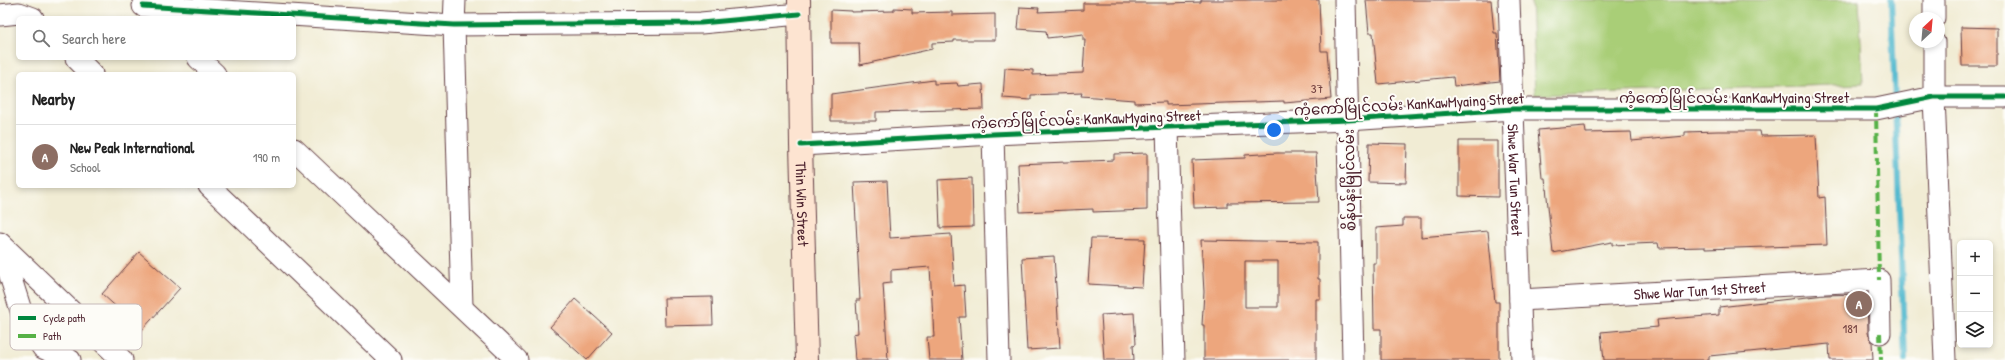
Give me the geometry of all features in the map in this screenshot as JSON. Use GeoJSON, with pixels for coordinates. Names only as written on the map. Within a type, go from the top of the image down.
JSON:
{"type":"FeatureCollection","features":[{"type":"Feature","properties":{"kind":"main road","name":"Thin Win Street"},"geometry":{"type":"LineString","coordinates":[[799,7],[801,145],[808,360]]}},
{"type":"Feature","properties":{"kind":"street"},"geometry":{"type":"LineString","coordinates":[[455,0],[454,25],[462,307]]}},
{"type":"Feature","properties":{"kind":"street","name":"စိန်ပန်းမြိုင်လမ်း"},"geometry":{"type":"LineString","coordinates":[[1345,0],[1353,360]]}},
{"type":"Feature","properties":{"kind":"street","name":"Shwe War Tun Street"},"geometry":{"type":"LineString","coordinates":[[1509,0],[1522,360]]}},
{"type":"Feature","properties":{"kind":"street"},"geometry":{"type":"LineString","coordinates":[[1934,0],[1934,12]]}},
{"type":"Feature","properties":{"kind":"street"},"geometry":{"type":"LineString","coordinates":[[296,16],[454,25],[701,23],[799,7]]}},
{"type":"Feature","properties":{"kind":"street"},"geometry":{"type":"LineString","coordinates":[[146,8],[291,16]]}},
{"type":"Feature","properties":{"kind":"street"},"geometry":{"type":"LineString","coordinates":[[0,15],[19,13],[27,16]]}},
{"type":"Feature","properties":{"kind":"street"},"geometry":{"type":"LineString","coordinates":[[1934,48],[1934,97],[1945,360]]}},
{"type":"Feature","properties":{"kind":"street"},"geometry":{"type":"LineString","coordinates":[[78,60],[90,72]]}},
{"type":"Feature","properties":{"kind":"street"},"geometry":{"type":"LineString","coordinates":[[200,60],[213,72]]}},
{"type":"Feature","properties":{"kind":"street","name":"ကံ့ကော်မြိုင်လမ်း KanKawMyaing Street"},"geometry":{"type":"LineString","coordinates":[[801,145],[993,134],[1348,120],[1513,110],[1876,109],[1934,97],[2005,97]]}},
{"type":"Feature","properties":{"kind":"street"},"geometry":{"type":"LineString","coordinates":[[1167,128],[1174,360]]}},
{"type":"Feature","properties":{"kind":"street"},"geometry":{"type":"LineString","coordinates":[[993,134],[999,360]]}},
{"type":"Feature","properties":{"kind":"street"},"geometry":{"type":"LineString","coordinates":[[296,150],[517,360]]}},
{"type":"Feature","properties":{"kind":"street"},"geometry":{"type":"LineString","coordinates":[[211,188],[391,360]]}},
{"type":"Feature","properties":{"kind":"street"},"geometry":{"type":"LineString","coordinates":[[0,243],[19,304]]}},
{"type":"Feature","properties":{"kind":"street"},"geometry":{"type":"LineString","coordinates":[[0,243],[64,304]]}},
{"type":"Feature","properties":{"kind":"street","name":"Shwe War Tun 1st Street"},"geometry":{"type":"LineString","coordinates":[[1520,300],[1879,280],[1880,333]]}},
{"type":"Feature","properties":{"kind":"street"},"geometry":{"type":"LineString","coordinates":[[48,350],[70,360]]}},
{"type":"Feature","properties":{"kind":"street"},"geometry":{"type":"LineString","coordinates":[[112,350],[122,360]]}},
{"type":"Feature","properties":{"kind":"green space"},"geometry":{"type":"Polygon","coordinates":[[[1531,0],[1859,0],[1863,84],[1535,95],[1531,0]]]}},
{"type":"Feature","properties":{"kind":"building"},"geometry":{"type":"Polygon","coordinates":[[[1201,0],[1319,0],[1321,51],[1327,51],[1331,99],[1284,103],[1284,101],[1166,105],[1166,102],[1134,103],[1134,100],[1081,96],[1082,93],[1031,95],[1031,100],[1003,98],[1005,68],[1033,70],[1033,75],[1083,73],[1085,40],[1083,40],[1083,34],[1047,38],[1046,31],[1018,29],[1020,7],[1039,8],[1038,12],[1083,10],[1083,3],[1168,3],[1201,2],[1201,0]]]}},
{"type":"Feature","properties":{"kind":"building"},"geometry":{"type":"Polygon","coordinates":[[[1366,0],[1491,0],[1494,33],[1497,33],[1500,81],[1454,86],[1453,77],[1378,84],[1373,33],[1369,33],[1366,0]]]}},
{"type":"Feature","properties":{"kind":"building"},"geometry":{"type":"Polygon","coordinates":[[[894,8],[912,9],[912,13],[952,12],[952,15],[995,14],[995,40],[954,40],[954,42],[932,43],[932,49],[860,65],[859,43],[831,43],[831,10],[851,12],[894,11],[894,8]]]}},
{"type":"Feature","properties":{"kind":"building"},"geometry":{"type":"Polygon","coordinates":[[[1961,27],[1997,28],[1997,66],[1962,66],[1961,27]]]}},
{"type":"Feature","properties":{"kind":"building"},"geometry":{"type":"Polygon","coordinates":[[[934,80],[934,84],[957,83],[958,86],[983,84],[984,109],[876,112],[876,121],[831,121],[831,94],[934,80]]]}},
{"type":"Feature","properties":{"kind":"building"},"geometry":{"type":"Polygon","coordinates":[[[1585,126],[1586,133],[1631,132],[1632,141],[1685,136],[1685,132],[1760,131],[1761,136],[1816,135],[1819,198],[1825,197],[1827,245],[1705,249],[1705,247],[1659,248],[1658,243],[1612,245],[1612,242],[1553,253],[1545,178],[1542,178],[1538,130],[1585,126]]]}},
{"type":"Feature","properties":{"kind":"building"},"geometry":{"type":"Polygon","coordinates":[[[1459,141],[1498,141],[1498,197],[1459,196],[1459,141]]]}},
{"type":"Feature","properties":{"kind":"building"},"geometry":{"type":"Polygon","coordinates":[[[1369,143],[1407,144],[1406,183],[1368,182],[1369,143]]]}},
{"type":"Feature","properties":{"kind":"building"},"geometry":{"type":"Polygon","coordinates":[[[1147,153],[1147,210],[1093,212],[1093,209],[1020,212],[1018,164],[1114,160],[1114,154],[1147,153]]]}},
{"type":"Feature","properties":{"kind":"building"},"geometry":{"type":"Polygon","coordinates":[[[1316,153],[1319,202],[1227,203],[1227,207],[1194,208],[1192,160],[1245,158],[1245,155],[1316,153]]]}},
{"type":"Feature","properties":{"kind":"building"},"geometry":{"type":"Polygon","coordinates":[[[972,178],[973,227],[940,228],[938,180],[972,178]]]}},
{"type":"Feature","properties":{"kind":"building"},"geometry":{"type":"Polygon","coordinates":[[[887,181],[890,238],[951,234],[954,286],[964,285],[966,317],[959,317],[962,360],[929,360],[927,337],[934,337],[930,267],[891,270],[891,283],[883,284],[888,360],[855,360],[853,334],[858,333],[856,300],[860,300],[854,182],[887,181]]]}},
{"type":"Feature","properties":{"kind":"building"},"geometry":{"type":"Polygon","coordinates":[[[1403,218],[1421,218],[1421,237],[1488,231],[1495,302],[1499,302],[1499,360],[1381,360],[1381,329],[1374,329],[1373,263],[1376,263],[1376,228],[1403,226],[1403,218]]]}},
{"type":"Feature","properties":{"kind":"building"},"geometry":{"type":"Polygon","coordinates":[[[1091,238],[1145,239],[1142,287],[1088,284],[1091,238]]]}},
{"type":"Feature","properties":{"kind":"building"},"geometry":{"type":"Polygon","coordinates":[[[1201,240],[1318,242],[1318,279],[1320,279],[1320,299],[1316,299],[1316,360],[1204,360],[1204,325],[1202,325],[1204,292],[1201,240]],[[1245,261],[1245,307],[1278,307],[1278,261],[1245,261]]]}},
{"type":"Feature","properties":{"kind":"building"},"geometry":{"type":"Polygon","coordinates":[[[139,252],[180,288],[142,330],[142,304],[113,304],[102,294],[139,252]]]}},
{"type":"Feature","properties":{"kind":"building"},"geometry":{"type":"Polygon","coordinates":[[[1054,256],[1060,348],[1027,350],[1022,258],[1054,256]]]}},
{"type":"Feature","properties":{"kind":"building"},"geometry":{"type":"Polygon","coordinates":[[[1867,294],[1868,333],[1872,342],[1873,360],[1830,360],[1829,344],[1709,356],[1709,360],[1604,360],[1601,332],[1658,327],[1657,320],[1719,315],[1719,307],[1825,295],[1867,294]]]}},
{"type":"Feature","properties":{"kind":"building"},"geometry":{"type":"Polygon","coordinates":[[[712,297],[713,325],[665,326],[664,298],[712,297]]]}},
{"type":"Feature","properties":{"kind":"building"},"geometry":{"type":"Polygon","coordinates":[[[575,299],[612,332],[587,360],[550,327],[575,299]]]}},
{"type":"Feature","properties":{"kind":"building"},"geometry":{"type":"Polygon","coordinates":[[[1134,313],[1136,344],[1133,345],[1134,360],[1104,360],[1101,315],[1134,313]]]}},
{"type":"Feature","properties":{"kind":"waterway"},"geometry":{"type":"LineString","coordinates":[[1891,0],[1905,360]]}},
{"type":"Feature","properties":{"kind":"marked path"},"geometry":{"type":"LineString","coordinates":[[1876,109],[1879,280]]}},
{"type":"Feature","properties":{"kind":"marked path"},"geometry":{"type":"LineString","coordinates":[[1880,333],[1881,360]]}},
{"type":"Feature","properties":{"kind":"cycle path"},"geometry":{"type":"LineString","coordinates":[[143,6],[454,25],[701,23],[799,14]]}},
{"type":"Feature","properties":{"kind":"cycle path"},"geometry":{"type":"LineString","coordinates":[[801,145],[993,134],[1348,120],[1513,109],[1876,109],[1934,97],[2005,97]]}},
{"type":"Feature","properties":{"kind":"place","name":"New Peak International"},"geometry":{"type":"Point","coordinates":[1859,304]}}]}
